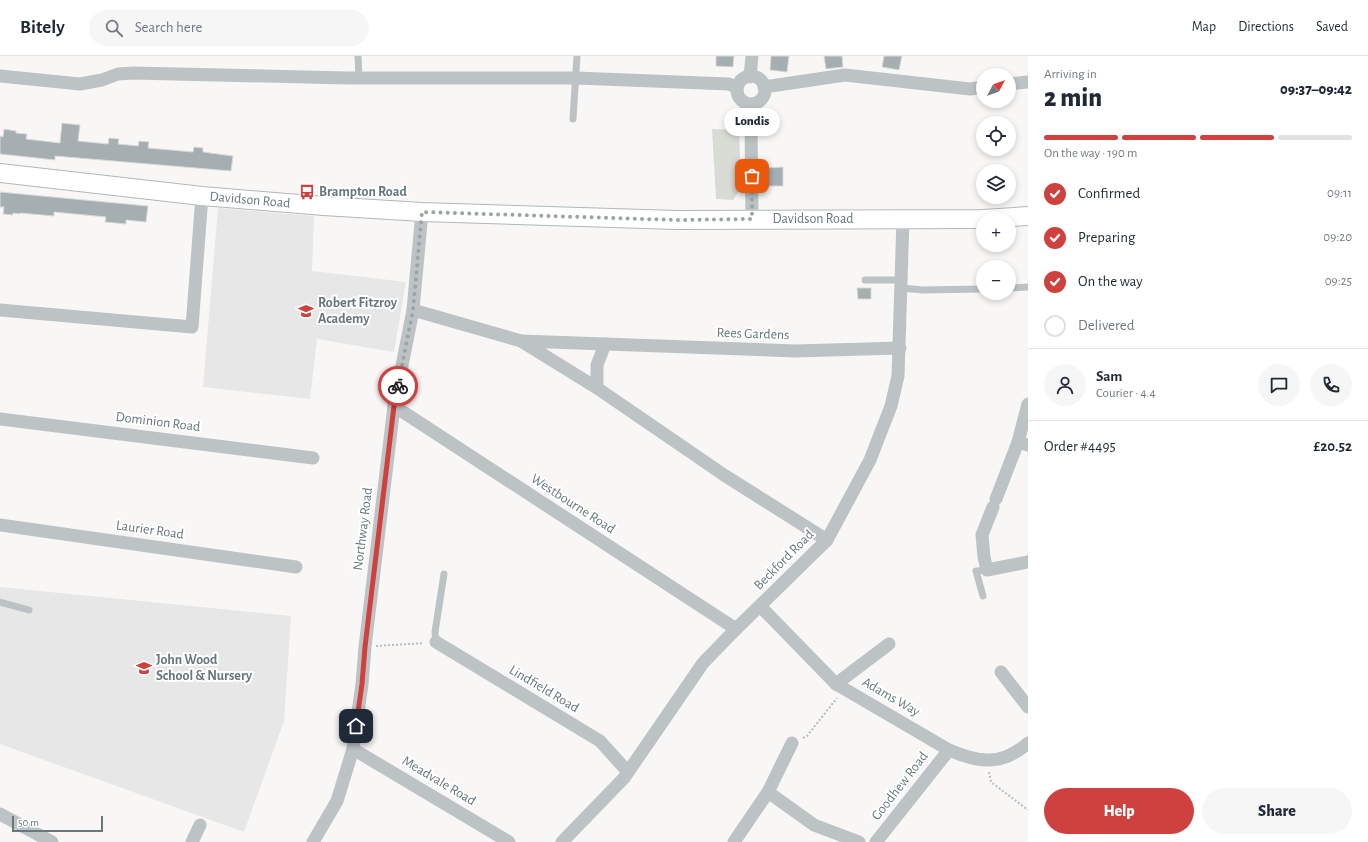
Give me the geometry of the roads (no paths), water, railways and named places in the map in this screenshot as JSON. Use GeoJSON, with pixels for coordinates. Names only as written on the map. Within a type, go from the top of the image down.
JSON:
{"type":"FeatureCollection","features":[{"type":"Feature","properties":{"kind":"street"},"geometry":{"type":"LineString","coordinates":[[750,77],[752,56]]}},
{"type":"Feature","properties":{"kind":"street"},"geometry":{"type":"LineString","coordinates":[[0,76],[80,84],[102,80],[118,74],[133,73],[359,78],[576,78],[728,84],[737,88]]}},
{"type":"Feature","properties":{"kind":"street"},"geometry":{"type":"LineString","coordinates":[[764,87],[845,75],[970,89],[976,88]]}},
{"type":"Feature","properties":{"kind":"street"},"geometry":{"type":"LineString","coordinates":[[750,77],[758,79],[764,87],[762,98],[759,102],[752,104],[748,104],[740,100],[737,88],[742,80],[750,77]]}},
{"type":"Feature","properties":{"kind":"street"},"geometry":{"type":"LineString","coordinates":[[1016,83],[1028,82]]}},
{"type":"Feature","properties":{"kind":"street"},"geometry":{"type":"LineString","coordinates":[[752,104],[752,219]]}},
{"type":"Feature","properties":{"kind":"street","name":"Davidson Road"},"geometry":{"type":"LineString","coordinates":[[0,173],[202,196],[422,212],[677,220],[983,219],[1028,216]]}},
{"type":"Feature","properties":{"kind":"street"},"geometry":{"type":"LineString","coordinates":[[0,310],[192,328],[202,196]]}},
{"type":"Feature","properties":{"kind":"street","name":"Northway Road"},"geometry":{"type":"LineString","coordinates":[[314,842],[337,801],[353,749],[362,684],[365,647],[394,406],[413,310],[422,212]]}},
{"type":"Feature","properties":{"kind":"street","name":"Beckford Road"},"geometry":{"type":"LineString","coordinates":[[562,842],[624,778],[703,663],[827,540],[870,460],[891,406],[898,376],[900,348],[903,219]]}},
{"type":"Feature","properties":{"kind":"street","name":"Rees Gardens"},"geometry":{"type":"LineString","coordinates":[[413,310],[521,341],[795,351],[900,348]]}},
{"type":"Feature","properties":{"kind":"street","name":"Rees Gardens"},"geometry":{"type":"LineString","coordinates":[[521,341],[597,388],[724,475],[827,540]]}},
{"type":"Feature","properties":{"kind":"street"},"geometry":{"type":"LineString","coordinates":[[597,388],[597,366],[605,344]]}},
{"type":"Feature","properties":{"kind":"street"},"geometry":{"type":"LineString","coordinates":[[1028,404],[1023,444],[994,503],[982,535],[984,557],[988,570],[1028,562]]}},
{"type":"Feature","properties":{"kind":"street","name":"Westbourne Road"},"geometry":{"type":"LineString","coordinates":[[394,406],[736,629]]}},
{"type":"Feature","properties":{"kind":"street","name":"Dominion Road"},"geometry":{"type":"LineString","coordinates":[[0,419],[313,458]]}},
{"type":"Feature","properties":{"kind":"street","name":"Laurier Road"},"geometry":{"type":"LineString","coordinates":[[0,525],[296,567]]}},
{"type":"Feature","properties":{"kind":"street","name":"Adams Way"},"geometry":{"type":"LineString","coordinates":[[760,606],[840,687],[950,750],[966,757],[986,761],[1006,757],[1019,751],[1028,743]]}},
{"type":"Feature","properties":{"kind":"street","name":"Lindfield Road"},"geometry":{"type":"LineString","coordinates":[[436,642],[600,741],[628,772]]}},
{"type":"Feature","properties":{"kind":"street"},"geometry":{"type":"LineString","coordinates":[[840,687],[889,644]]}},
{"type":"Feature","properties":{"kind":"street"},"geometry":{"type":"LineString","coordinates":[[1001,672],[1028,707]]}},
{"type":"Feature","properties":{"kind":"street"},"geometry":{"type":"LineString","coordinates":[[734,842],[768,792],[792,743]]}},
{"type":"Feature","properties":{"kind":"street","name":"Meadvale Road"},"geometry":{"type":"LineString","coordinates":[[353,749],[509,842]]}},
{"type":"Feature","properties":{"kind":"street","name":"Goodhew Road"},"geometry":{"type":"LineString","coordinates":[[876,842],[950,750]]}},
{"type":"Feature","properties":{"kind":"street"},"geometry":{"type":"LineString","coordinates":[[768,792],[814,826],[859,842]]}},
{"type":"Feature","properties":{"kind":"street"},"geometry":{"type":"LineString","coordinates":[[0,814],[52,842]]}},
{"type":"Feature","properties":{"kind":"street"},"geometry":{"type":"LineString","coordinates":[[192,842],[200,825]]}},
{"type":"Feature","properties":{"kind":"lane"},"geometry":{"type":"LineString","coordinates":[[358,56],[359,78]]}},
{"type":"Feature","properties":{"kind":"lane"},"geometry":{"type":"LineString","coordinates":[[573,119],[577,56]]}},
{"type":"Feature","properties":{"kind":"lane"},"geometry":{"type":"LineString","coordinates":[[865,280],[902,284],[923,290],[976,290]]}},
{"type":"Feature","properties":{"kind":"lane"},"geometry":{"type":"LineString","coordinates":[[1016,288],[1028,287]]}},
{"type":"Feature","properties":{"kind":"lane"},"geometry":{"type":"LineString","coordinates":[[983,596],[976,571],[988,570]]}},
{"type":"Feature","properties":{"kind":"lane"},"geometry":{"type":"LineString","coordinates":[[436,642],[435,632],[444,574]]}},
{"type":"Feature","properties":{"kind":"lane"},"geometry":{"type":"LineString","coordinates":[[0,602],[29,610]]}},
{"type":"Feature","properties":{"kind":"place","name":"Londis"},"geometry":{"type":"Point","coordinates":[752,176]}},
{"type":"Feature","properties":{"kind":"place","name":"Brampton Road"},"geometry":{"type":"Point","coordinates":[307,192]}},
{"type":"Feature","properties":{"kind":"place","name":"Robert Fitzroy Academy"},"geometry":{"type":"Point","coordinates":[306,311]}},
{"type":"Feature","properties":{"kind":"place","name":"John Wood School & Nursery"},"geometry":{"type":"Point","coordinates":[144,668]}}]}
